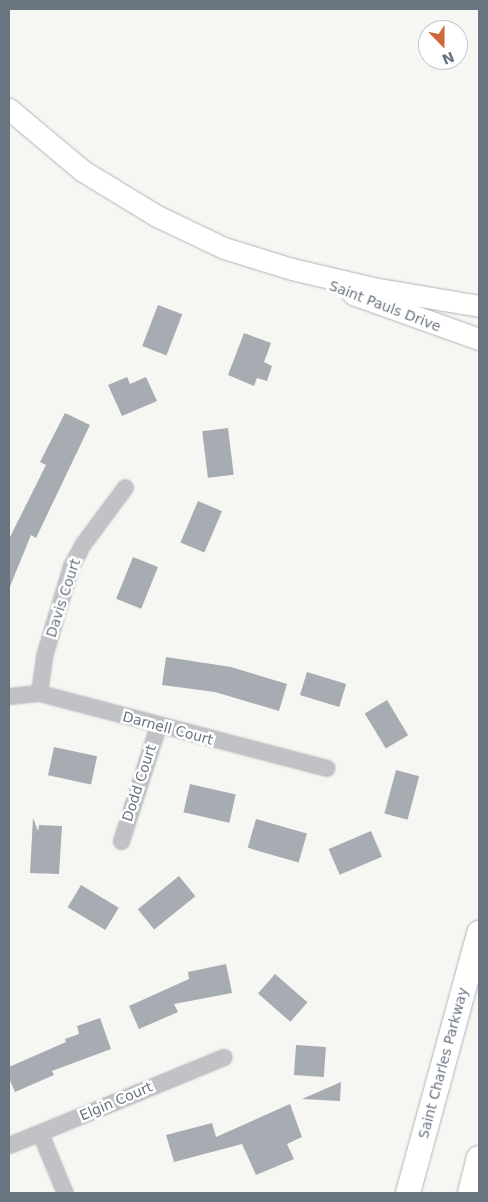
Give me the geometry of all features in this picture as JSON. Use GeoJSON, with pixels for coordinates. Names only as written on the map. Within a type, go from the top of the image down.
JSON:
{"type":"FeatureCollection","features":[{"type":"Feature","properties":{"kind":"main road","name":"Saint Charles Parkway"},"geometry":{"type":"LineString","coordinates":[[408,1193],[479,933]]}},
{"type":"Feature","properties":{"kind":"main road"},"geometry":{"type":"LineString","coordinates":[[470,1193],[479,1158]]}},
{"type":"Feature","properties":{"kind":"street","name":"Saint Pauls Drive"},"geometry":{"type":"LineString","coordinates":[[9,109],[83,171],[158,216],[224,248],[292,269],[479,340]]}},
{"type":"Feature","properties":{"kind":"street","name":"Saint Pauls Drive"},"geometry":{"type":"LineString","coordinates":[[292,269],[373,288],[479,306]]}},
{"type":"Feature","properties":{"kind":"street","name":"Davis Court"},"geometry":{"type":"LineString","coordinates":[[39,693],[44,656],[72,566],[82,544],[125,487]]}},
{"type":"Feature","properties":{"kind":"street","name":"Darnell Court"},"geometry":{"type":"LineString","coordinates":[[9,696],[39,693],[158,726],[326,768]]}},
{"type":"Feature","properties":{"kind":"street","name":"Dodd Court"},"geometry":{"type":"LineString","coordinates":[[120,840],[158,726]]}},
{"type":"Feature","properties":{"kind":"street","name":"Elgin Court"},"geometry":{"type":"LineString","coordinates":[[9,1145],[224,1057]]}},
{"type":"Feature","properties":{"kind":"street"},"geometry":{"type":"LineString","coordinates":[[40,1133],[65,1193]]}},
{"type":"Feature","properties":{"kind":"building"},"geometry":{"type":"Polygon","coordinates":[[[158,305],[182,314],[167,355],[142,346],[158,305]]]}},
{"type":"Feature","properties":{"kind":"building"},"geometry":{"type":"Polygon","coordinates":[[[244,333],[271,343],[264,362],[272,366],[267,381],[257,378],[254,386],[228,375],[244,333]]]}},
{"type":"Feature","properties":{"kind":"building"},"geometry":{"type":"Polygon","coordinates":[[[127,377],[130,384],[146,377],[157,401],[122,416],[108,385],[127,377]]]}},
{"type":"Feature","properties":{"kind":"building"},"geometry":{"type":"Polygon","coordinates":[[[65,413],[90,425],[36,538],[31,535],[9,589],[9,539],[46,465],[40,462],[65,413]]]}},
{"type":"Feature","properties":{"kind":"building"},"geometry":{"type":"Polygon","coordinates":[[[228,428],[234,475],[208,478],[202,431],[228,428]]]}},
{"type":"Feature","properties":{"kind":"building"},"geometry":{"type":"Polygon","coordinates":[[[198,501],[222,511],[204,553],[180,542],[198,501]]]}},
{"type":"Feature","properties":{"kind":"building"},"geometry":{"type":"Polygon","coordinates":[[[133,557],[158,567],[141,609],[116,599],[133,557]]]}},
{"type":"Feature","properties":{"kind":"building"},"geometry":{"type":"Polygon","coordinates":[[[166,657],[231,667],[287,684],[279,711],[215,692],[162,685],[166,657]]]}},
{"type":"Feature","properties":{"kind":"building"},"geometry":{"type":"Polygon","coordinates":[[[307,672],[346,684],[339,707],[300,695],[307,672]]]}},
{"type":"Feature","properties":{"kind":"building"},"geometry":{"type":"Polygon","coordinates":[[[387,700],[408,735],[386,749],[365,713],[387,700]]]}},
{"type":"Feature","properties":{"kind":"building"},"geometry":{"type":"Polygon","coordinates":[[[54,747],[97,756],[91,785],[48,775],[54,747]]]}},
{"type":"Feature","properties":{"kind":"building"},"geometry":{"type":"Polygon","coordinates":[[[396,770],[419,776],[408,820],[384,813],[396,770]]]}},
{"type":"Feature","properties":{"kind":"building"},"geometry":{"type":"Polygon","coordinates":[[[190,784],[236,795],[229,823],[183,812],[190,784]]]}},
{"type":"Feature","properties":{"kind":"building"},"geometry":{"type":"Polygon","coordinates":[[[33,818],[38,831],[39,825],[62,826],[59,874],[30,873],[33,818]]]}},
{"type":"Feature","properties":{"kind":"building"},"geometry":{"type":"Polygon","coordinates":[[[256,819],[307,834],[299,862],[248,848],[256,819]]]}},
{"type":"Feature","properties":{"kind":"building"},"geometry":{"type":"Polygon","coordinates":[[[371,831],[382,857],[340,875],[329,849],[371,831]]]}},
{"type":"Feature","properties":{"kind":"building"},"geometry":{"type":"Polygon","coordinates":[[[179,876],[195,896],[154,930],[138,909],[179,876]]]}},
{"type":"Feature","properties":{"kind":"building"},"geometry":{"type":"Polygon","coordinates":[[[81,885],[119,908],[105,930],[68,907],[81,885]]]}},
{"type":"Feature","properties":{"kind":"building"},"geometry":{"type":"Polygon","coordinates":[[[226,964],[232,993],[174,1004],[178,1012],[139,1029],[129,1006],[189,979],[188,972],[226,964]]]}},
{"type":"Feature","properties":{"kind":"building"},"geometry":{"type":"Polygon","coordinates":[[[275,974],[307,1002],[290,1022],[258,994],[275,974]]]}},
{"type":"Feature","properties":{"kind":"building"},"geometry":{"type":"Polygon","coordinates":[[[100,1018],[111,1049],[52,1071],[54,1075],[15,1092],[9,1078],[9,1067],[66,1042],[65,1039],[79,1034],[77,1026],[100,1018]]]}},
{"type":"Feature","properties":{"kind":"building"},"geometry":{"type":"Polygon","coordinates":[[[296,1045],[326,1047],[324,1077],[294,1075],[296,1045]]]}},
{"type":"Feature","properties":{"kind":"building"},"geometry":{"type":"Polygon","coordinates":[[[341,1082],[340,1101],[302,1099],[341,1082]]]}},
{"type":"Feature","properties":{"kind":"building"},"geometry":{"type":"Polygon","coordinates":[[[290,1104],[302,1137],[287,1144],[294,1159],[256,1175],[242,1144],[174,1162],[166,1135],[212,1123],[216,1137],[290,1104]]]}}]}
